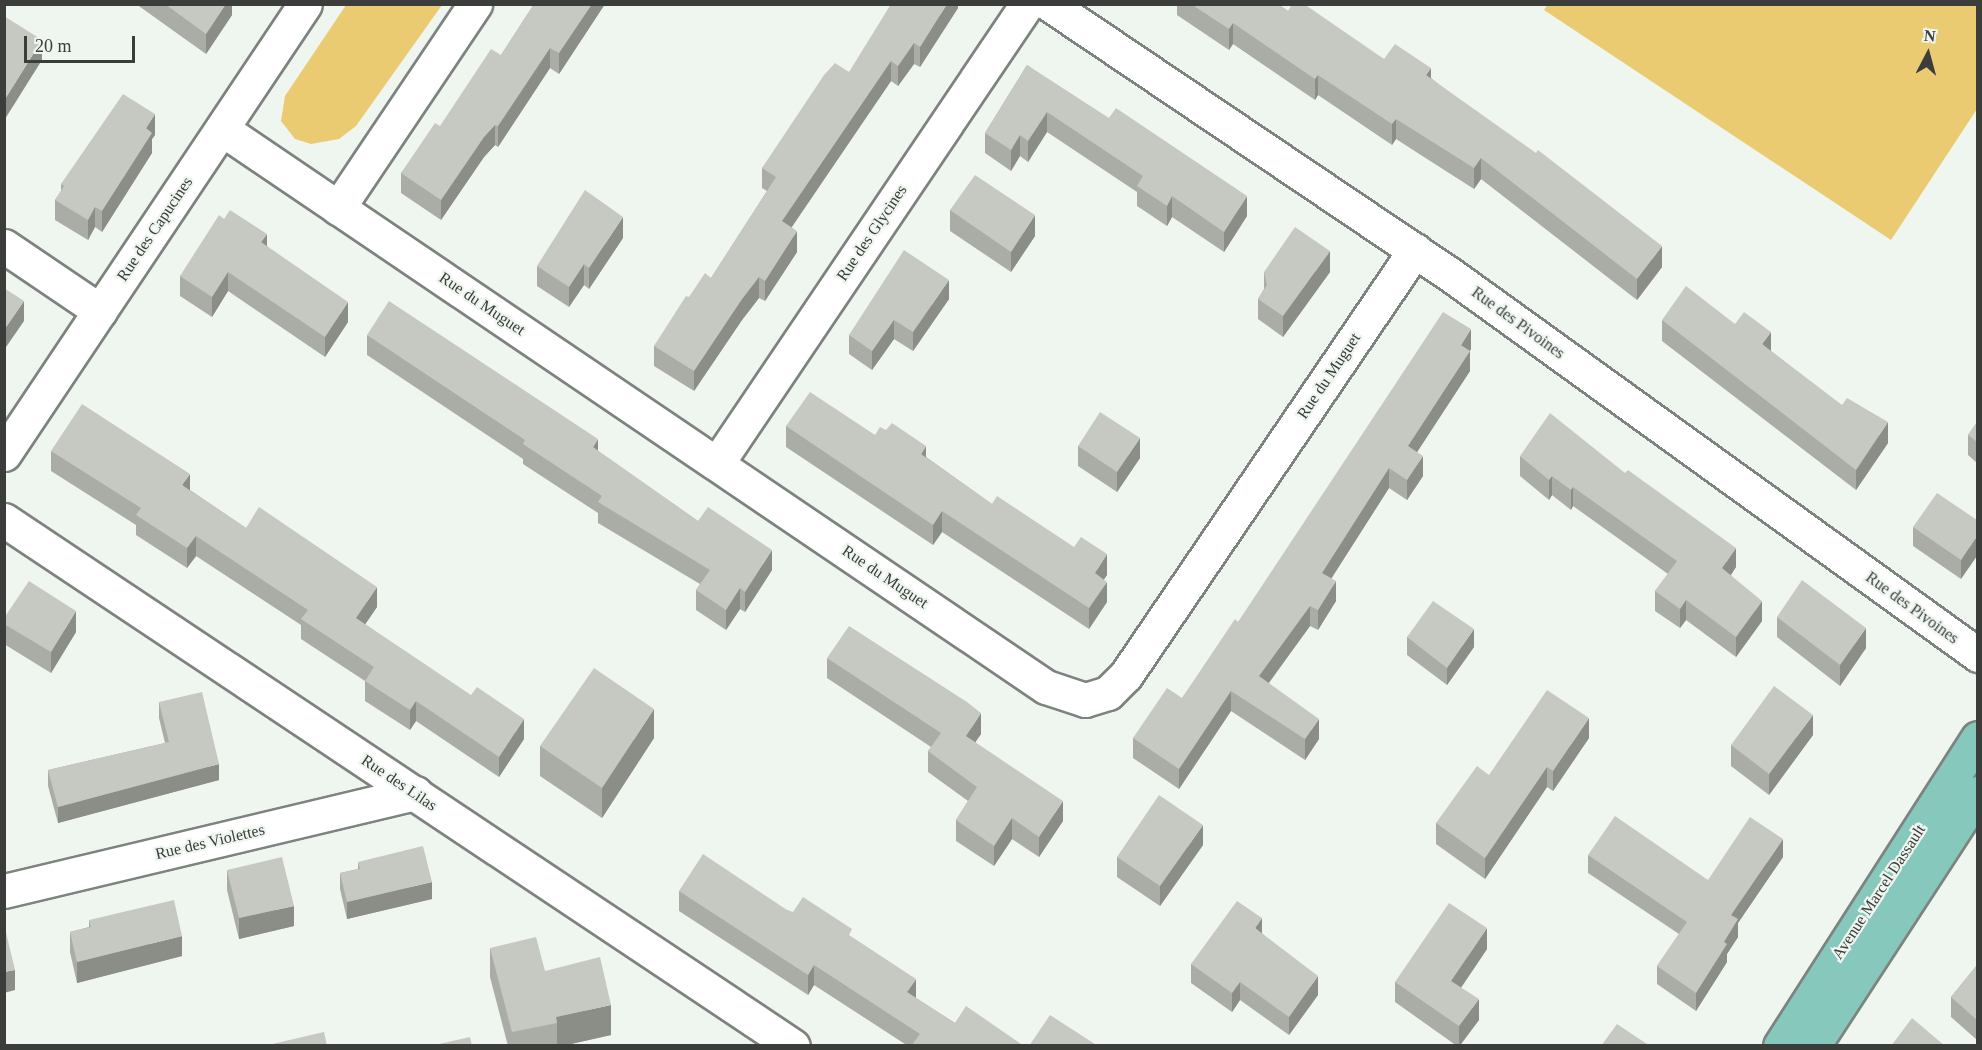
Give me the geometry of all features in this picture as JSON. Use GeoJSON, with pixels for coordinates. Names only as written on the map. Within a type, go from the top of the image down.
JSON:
{"type":"FeatureCollection","features":[{"type":"Feature","properties":{"kind":"main road","name":"Avenue Marcel Dassault"},"geometry":{"type":"LineString","coordinates":[[1780,1046],[1977,738]]}},
{"type":"Feature","properties":{"kind":"main road","name":"Avenue Marcel Dassault"},"geometry":{"type":"LineString","coordinates":[[1813,1046],[1977,793]]}},
{"type":"Feature","properties":{"kind":"street","name":"Rue des Capucines"},"geometry":{"type":"LineString","coordinates":[[4,454],[305,4]]}},
{"type":"Feature","properties":{"kind":"street"},"geometry":{"type":"LineString","coordinates":[[339,208],[475,4]]}},
{"type":"Feature","properties":{"kind":"street","name":"Rue des Glycines"},"geometry":{"type":"LineString","coordinates":[[718,462],[1027,4]]}},
{"type":"Feature","properties":{"kind":"street","name":"Rue des Pivoines"},"geometry":{"type":"LineString","coordinates":[[1049,4],[1415,250],[1977,656]]}},
{"type":"Feature","properties":{"kind":"street","name":"Rue du Muguet"},"geometry":{"type":"LineString","coordinates":[[222,129],[718,462],[1046,687],[1073,698],[1096,699],[1108,693],[1126,675],[1415,250]]}},
{"type":"Feature","properties":{"kind":"street"},"geometry":{"type":"LineString","coordinates":[[4,246],[100,311]]}},
{"type":"Feature","properties":{"kind":"street","name":"Rue des Lilas"},"geometry":{"type":"LineString","coordinates":[[4,520],[793,1046]]}},
{"type":"Feature","properties":{"kind":"street","name":"Rue des Violettes"},"geometry":{"type":"LineString","coordinates":[[4,891],[415,793]]}},
{"type":"Feature","properties":{"kind":"shaded area"},"geometry":{"type":"Polygon","coordinates":[[[1548,4],[1977,5],[1977,109],[1891,240],[1544,10],[1548,4]]]}},
{"type":"Feature","properties":{"kind":"shaded area"},"geometry":{"type":"Polygon","coordinates":[[[346,5],[442,5],[356,126],[339,139],[311,144],[295,139],[281,121],[285,96],[346,5]]]}},
{"type":"Feature","properties":{"kind":"building"},"geometry":{"type":"Polygon","coordinates":[[[165,4],[226,4],[206,34],[165,4]]]}},
{"type":"Feature","properties":{"kind":"building"},"geometry":{"type":"Polygon","coordinates":[[[534,4],[592,4],[559,53],[550,48],[498,126],[495,125],[484,137],[441,200],[401,173],[435,123],[440,126],[491,49],[501,55],[534,4]]]}},
{"type":"Feature","properties":{"kind":"building"},"geometry":{"type":"Polygon","coordinates":[[[891,4],[947,4],[920,47],[914,43],[898,66],[891,61],[782,221],[797,231],[765,281],[759,277],[742,299],[694,371],[654,346],[686,296],[689,297],[705,273],[711,278],[776,177],[762,168],[824,75],[835,63],[849,72],[891,4]]]}},
{"type":"Feature","properties":{"kind":"building"},"geometry":{"type":"Polygon","coordinates":[[[1191,4],[1278,4],[1288,11],[1292,4],[1304,4],[1384,59],[1395,44],[1431,68],[1426,75],[1536,153],[1538,150],[1662,246],[1637,279],[1481,158],[1474,168],[1396,119],[1392,124],[1318,75],[1315,79],[1233,23],[1229,29],[1191,4]]]}},
{"type":"Feature","properties":{"kind":"building"},"geometry":{"type":"Polygon","coordinates":[[[4,16],[42,40],[5,99],[4,98],[4,16]]]}},
{"type":"Feature","properties":{"kind":"building"},"geometry":{"type":"Polygon","coordinates":[[[1027,65],[1109,118],[1116,108],[1247,196],[1224,232],[1172,196],[1167,206],[1137,186],[1143,176],[1047,112],[1028,141],[1020,135],[1011,150],[985,133],[1027,65]]]}},
{"type":"Feature","properties":{"kind":"building"},"geometry":{"type":"Polygon","coordinates":[[[123,94],[155,114],[146,128],[152,133],[102,211],[95,207],[88,220],[55,200],[64,186],[61,184],[123,94]]]}},
{"type":"Feature","properties":{"kind":"building"},"geometry":{"type":"Polygon","coordinates":[[[975,175],[1035,215],[1011,252],[950,210],[975,175]]]}},
{"type":"Feature","properties":{"kind":"building"},"geometry":{"type":"Polygon","coordinates":[[[585,190],[623,217],[589,268],[584,264],[569,287],[537,266],[585,190]]]}},
{"type":"Feature","properties":{"kind":"building"},"geometry":{"type":"Polygon","coordinates":[[[230,210],[267,234],[261,242],[348,302],[325,337],[228,272],[212,297],[180,276],[219,215],[224,219],[230,210]]]}},
{"type":"Feature","properties":{"kind":"building"},"geometry":{"type":"Polygon","coordinates":[[[1295,227],[1330,251],[1283,316],[1258,299],[1267,285],[1264,272],[1295,227]]]}},
{"type":"Feature","properties":{"kind":"building"},"geometry":{"type":"Polygon","coordinates":[[[904,250],[949,280],[913,332],[894,320],[872,351],[849,335],[904,250]]]}},
{"type":"Feature","properties":{"kind":"building"},"geometry":{"type":"Polygon","coordinates":[[[1686,286],[1735,324],[1744,312],[1771,332],[1762,344],[1842,405],[1847,398],[1888,422],[1856,470],[1662,320],[1686,286]]]}},
{"type":"Feature","properties":{"kind":"building"},"geometry":{"type":"Polygon","coordinates":[[[4,288],[24,301],[4,330],[4,288]]]}},
{"type":"Feature","properties":{"kind":"building"},"geometry":{"type":"Polygon","coordinates":[[[389,301],[598,439],[593,447],[698,521],[708,507],[772,550],[745,592],[740,588],[726,610],[696,590],[710,570],[598,502],[602,496],[523,444],[525,440],[367,335],[389,301]]]}},
{"type":"Feature","properties":{"kind":"building"},"geometry":{"type":"Polygon","coordinates":[[[1443,312],[1471,329],[1461,345],[1470,351],[1408,446],[1423,456],[1407,480],[1389,468],[1322,573],[1336,581],[1318,610],[1310,606],[1259,676],[1319,719],[1305,739],[1231,691],[1179,769],[1133,738],[1167,688],[1182,698],[1235,619],[1238,622],[1443,312]]]}},
{"type":"Feature","properties":{"kind":"building"},"geometry":{"type":"Polygon","coordinates":[[[810,392],[875,435],[880,427],[886,430],[892,423],[926,446],[921,454],[992,504],[997,496],[1074,547],[1081,537],[1107,554],[1095,573],[1107,582],[1089,608],[942,511],[933,525],[786,426],[810,392]]]}},
{"type":"Feature","properties":{"kind":"building"},"geometry":{"type":"Polygon","coordinates":[[[82,404],[190,474],[182,485],[246,528],[259,507],[377,587],[356,618],[471,695],[477,687],[524,719],[499,757],[416,701],[410,710],[365,681],[374,667],[301,619],[308,610],[196,536],[187,548],[136,515],[141,508],[51,451],[82,404]]]}},
{"type":"Feature","properties":{"kind":"building"},"geometry":{"type":"Polygon","coordinates":[[[1100,412],[1140,438],[1117,472],[1078,446],[1100,412]]]}},
{"type":"Feature","properties":{"kind":"building"},"geometry":{"type":"Polygon","coordinates":[[[1550,413],[1625,473],[1628,470],[1736,548],[1722,568],[1762,601],[1736,637],[1686,600],[1680,609],[1655,591],[1677,561],[1573,487],[1571,490],[1552,476],[1549,480],[1520,456],[1550,413]]]}},
{"type":"Feature","properties":{"kind":"building"},"geometry":{"type":"Polygon","coordinates":[[[1977,422],[1977,442],[1968,435],[1977,422]]]}},
{"type":"Feature","properties":{"kind":"building"},"geometry":{"type":"Polygon","coordinates":[[[1937,493],[1977,520],[1977,536],[1961,560],[1913,527],[1937,493]]]}},
{"type":"Feature","properties":{"kind":"building"},"geometry":{"type":"Polygon","coordinates":[[[1802,580],[1866,628],[1840,665],[1777,617],[1802,580]]]}},
{"type":"Feature","properties":{"kind":"building"},"geometry":{"type":"Polygon","coordinates":[[[29,581],[76,611],[51,652],[4,624],[4,618],[29,581]]]}},
{"type":"Feature","properties":{"kind":"building"},"geometry":{"type":"Polygon","coordinates":[[[1433,601],[1474,629],[1447,668],[1407,637],[1433,601]]]}},
{"type":"Feature","properties":{"kind":"building"},"geometry":{"type":"Polygon","coordinates":[[[849,626],[981,713],[966,736],[1063,801],[1039,837],[1012,818],[994,846],[956,820],[977,787],[928,751],[941,733],[827,658],[849,626]]]}},
{"type":"Feature","properties":{"kind":"building"},"geometry":{"type":"Polygon","coordinates":[[[594,668],[654,709],[602,788],[540,746],[594,668]]]}},
{"type":"Feature","properties":{"kind":"building"},"geometry":{"type":"Polygon","coordinates":[[[1774,686],[1813,715],[1769,774],[1731,745],[1774,686]]]}},
{"type":"Feature","properties":{"kind":"building"},"geometry":{"type":"Polygon","coordinates":[[[1547,690],[1589,718],[1553,771],[1547,767],[1485,858],[1436,823],[1477,766],[1489,775],[1547,690]]]}},
{"type":"Feature","properties":{"kind":"building"},"geometry":{"type":"Polygon","coordinates":[[[202,692],[219,764],[58,807],[48,770],[169,742],[159,702],[202,692]]]}},
{"type":"Feature","properties":{"kind":"building"},"geometry":{"type":"Polygon","coordinates":[[[1159,795],[1203,825],[1160,886],[1117,857],[1159,795]]]}},
{"type":"Feature","properties":{"kind":"building"},"geometry":{"type":"Polygon","coordinates":[[[1615,816],[1708,880],[1750,817],[1783,839],[1731,915],[1738,919],[1724,942],[1727,944],[1696,993],[1657,966],[1687,922],[1588,855],[1615,816]]]}},
{"type":"Feature","properties":{"kind":"building"},"geometry":{"type":"Polygon","coordinates":[[[423,846],[432,882],[347,902],[340,873],[360,869],[358,862],[423,846]]]}},
{"type":"Feature","properties":{"kind":"building"},"geometry":{"type":"Polygon","coordinates":[[[703,854],[787,910],[793,912],[803,897],[852,929],[849,935],[916,979],[907,992],[955,1023],[966,1006],[1024,1046],[912,1045],[920,1034],[814,965],[808,975],[679,891],[703,854]]]}},
{"type":"Feature","properties":{"kind":"building"},"geometry":{"type":"Polygon","coordinates":[[[282,857],[294,906],[239,918],[227,870],[282,857]]]}},
{"type":"Feature","properties":{"kind":"building"},"geometry":{"type":"Polygon","coordinates":[[[174,900],[182,936],[77,962],[70,932],[91,927],[89,920],[174,900]]]}},
{"type":"Feature","properties":{"kind":"building"},"geometry":{"type":"Polygon","coordinates":[[[1237,901],[1262,918],[1255,928],[1318,976],[1289,1017],[1240,982],[1232,993],[1191,964],[1237,901]]]}},
{"type":"Feature","properties":{"kind":"building"},"geometry":{"type":"Polygon","coordinates":[[[1449,903],[1487,928],[1451,981],[1479,999],[1459,1026],[1395,982],[1449,903]]]}},
{"type":"Feature","properties":{"kind":"building"},"geometry":{"type":"Polygon","coordinates":[[[4,924],[15,970],[4,972],[4,924]]]}},
{"type":"Feature","properties":{"kind":"building"},"geometry":{"type":"Polygon","coordinates":[[[536,937],[545,971],[600,957],[611,1005],[556,1017],[557,1023],[512,1032],[490,948],[536,937]]]}},
{"type":"Feature","properties":{"kind":"building"},"geometry":{"type":"Polygon","coordinates":[[[1977,965],[1977,1020],[1951,997],[1977,965]]]}},
{"type":"Feature","properties":{"kind":"building"},"geometry":{"type":"Polygon","coordinates":[[[1050,1015],[1098,1046],[1029,1046],[1050,1015]]]}},
{"type":"Feature","properties":{"kind":"building"},"geometry":{"type":"Polygon","coordinates":[[[1912,1018],[1945,1046],[1891,1046],[1912,1018]]]}},
{"type":"Feature","properties":{"kind":"building"},"geometry":{"type":"Polygon","coordinates":[[[1617,1024],[1650,1046],[1601,1046],[1617,1024]]]}},
{"type":"Feature","properties":{"kind":"building"},"geometry":{"type":"Polygon","coordinates":[[[324,1032],[327,1046],[268,1045],[324,1032]]]}},
{"type":"Feature","properties":{"kind":"building"},"geometry":{"type":"Polygon","coordinates":[[[470,1037],[472,1046],[430,1046],[470,1037]]]}}]}
